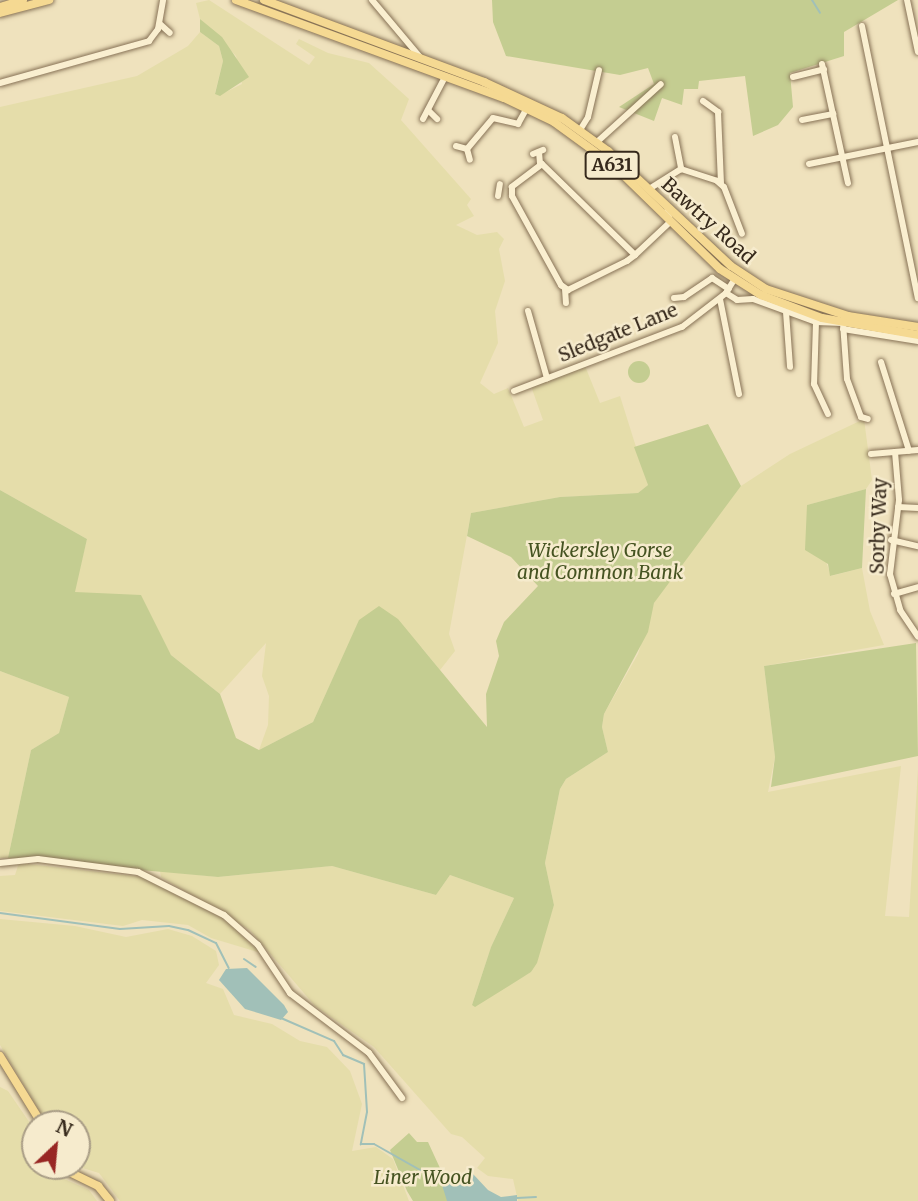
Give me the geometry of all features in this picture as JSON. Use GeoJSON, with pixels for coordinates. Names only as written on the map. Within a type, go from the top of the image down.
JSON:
{"type":"FeatureCollection","features":[{"type":"Feature","properties":{"kind":"main road"},"geometry":{"type":"LineString","coordinates":[[0,6],[23,0]]}},
{"type":"Feature","properties":{"kind":"main road"},"geometry":{"type":"LineString","coordinates":[[0,13],[49,0]]}},
{"type":"Feature","properties":{"kind":"main road","name":"Bawtry Road"},"geometry":{"type":"LineString","coordinates":[[236,0],[529,105],[584,142],[734,279],[780,303],[843,326],[912,330]]}},
{"type":"Feature","properties":{"kind":"main road","name":"Bawtry Road"},"geometry":{"type":"LineString","coordinates":[[264,0],[423,60],[580,130],[597,142],[731,266],[766,289],[828,311],[912,330]]}},
{"type":"Feature","properties":{"kind":"main road","name":"A631"},"geometry":{"type":"LineString","coordinates":[[686,225],[683,230],[694,244]]}},
{"type":"Feature","properties":{"kind":"main road"},"geometry":{"type":"LineString","coordinates":[[0,1056],[33,1110]]}},
{"type":"Feature","properties":{"kind":"main road"},"geometry":{"type":"LineString","coordinates":[[86,1180],[98,1186],[110,1201]]}},
{"type":"Feature","properties":{"kind":"street"},"geometry":{"type":"LineString","coordinates":[[0,83],[144,44],[153,37],[160,24],[163,0]]}},
{"type":"Feature","properties":{"kind":"street"},"geometry":{"type":"LineString","coordinates":[[372,0],[423,60]]}},
{"type":"Feature","properties":{"kind":"street"},"geometry":{"type":"LineString","coordinates":[[907,0],[918,52]]}},
{"type":"Feature","properties":{"kind":"street"},"geometry":{"type":"LineString","coordinates":[[160,24],[170,33]]}},
{"type":"Feature","properties":{"kind":"street"},"geometry":{"type":"LineString","coordinates":[[862,26],[918,298]]}},
{"type":"Feature","properties":{"kind":"street"},"geometry":{"type":"LineString","coordinates":[[386,47],[400,44],[399,31]]}},
{"type":"Feature","properties":{"kind":"street"},"geometry":{"type":"LineString","coordinates":[[793,77],[823,66],[848,183]]}},
{"type":"Feature","properties":{"kind":"street"},"geometry":{"type":"LineString","coordinates":[[580,130],[588,117],[599,70]]}},
{"type":"Feature","properties":{"kind":"street"},"geometry":{"type":"LineString","coordinates":[[423,119],[445,77]]}},
{"type":"Feature","properties":{"kind":"street"},"geometry":{"type":"LineString","coordinates":[[597,142],[662,84]]}},
{"type":"Feature","properties":{"kind":"street"},"geometry":{"type":"LineString","coordinates":[[703,101],[718,112],[721,183],[742,234]]}},
{"type":"Feature","properties":{"kind":"street"},"geometry":{"type":"LineString","coordinates":[[467,149],[489,120],[500,117],[517,124],[529,105]]}},
{"type":"Feature","properties":{"kind":"street"},"geometry":{"type":"LineString","coordinates":[[428,110],[438,119]]}},
{"type":"Feature","properties":{"kind":"street"},"geometry":{"type":"LineString","coordinates":[[802,120],[833,114]]}},
{"type":"Feature","properties":{"kind":"street"},"geometry":{"type":"LineString","coordinates":[[675,137],[681,169]]}},
{"type":"Feature","properties":{"kind":"street"},"geometry":{"type":"LineString","coordinates":[[809,164],[918,142]]}},
{"type":"Feature","properties":{"kind":"street"},"geometry":{"type":"LineString","coordinates":[[456,146],[467,149]]}},
{"type":"Feature","properties":{"kind":"street"},"geometry":{"type":"LineString","coordinates":[[467,149],[470,160]]}},
{"type":"Feature","properties":{"kind":"street"},"geometry":{"type":"LineString","coordinates":[[538,152],[540,164],[635,255]]}},
{"type":"Feature","properties":{"kind":"street"},"geometry":{"type":"LineString","coordinates":[[499,189],[511,190],[540,164]]}},
{"type":"Feature","properties":{"kind":"street"},"geometry":{"type":"LineString","coordinates":[[681,169],[721,183]]}},
{"type":"Feature","properties":{"kind":"street"},"geometry":{"type":"LineString","coordinates":[[649,189],[681,169]]}},
{"type":"Feature","properties":{"kind":"street"},"geometry":{"type":"LineString","coordinates":[[511,190],[565,289],[566,303]]}},
{"type":"Feature","properties":{"kind":"street"},"geometry":{"type":"LineString","coordinates":[[565,289],[635,255],[670,222],[666,205]]}},
{"type":"Feature","properties":{"kind":"street"},"geometry":{"type":"LineString","coordinates":[[674,298],[684,297],[712,278],[727,291]]}},
{"type":"Feature","properties":{"kind":"street","name":"Bawtry Road"},"geometry":{"type":"LineString","coordinates":[[734,279],[727,291],[786,312],[817,322],[918,341]]}},
{"type":"Feature","properties":{"kind":"street","name":"Sledgate Lane"},"geometry":{"type":"LineString","coordinates":[[514,391],[682,327],[727,291]]}},
{"type":"Feature","properties":{"kind":"street"},"geometry":{"type":"LineString","coordinates":[[720,299],[739,394]]}},
{"type":"Feature","properties":{"kind":"street"},"geometry":{"type":"LineString","coordinates":[[528,311],[547,378]]}},
{"type":"Feature","properties":{"kind":"street"},"geometry":{"type":"LineString","coordinates":[[786,312],[790,367]]}},
{"type":"Feature","properties":{"kind":"street"},"geometry":{"type":"LineString","coordinates":[[912,330],[918,321]]}},
{"type":"Feature","properties":{"kind":"street"},"geometry":{"type":"LineString","coordinates":[[817,322],[814,384],[828,414]]}},
{"type":"Feature","properties":{"kind":"street"},"geometry":{"type":"LineString","coordinates":[[843,326],[847,379],[861,417],[868,419]]}},
{"type":"Feature","properties":{"kind":"street"},"geometry":{"type":"LineString","coordinates":[[881,362],[909,451]]}},
{"type":"Feature","properties":{"kind":"street"},"geometry":{"type":"LineString","coordinates":[[871,454],[918,450]]}},
{"type":"Feature","properties":{"kind":"street","name":"Sorby Way"},"geometry":{"type":"LineString","coordinates":[[895,452],[898,507],[889,564],[894,594],[918,636]]}},
{"type":"Feature","properties":{"kind":"street"},"geometry":{"type":"LineString","coordinates":[[898,507],[918,509]]}},
{"type":"Feature","properties":{"kind":"street"},"geometry":{"type":"LineString","coordinates":[[891,540],[918,546]]}},
{"type":"Feature","properties":{"kind":"street"},"geometry":{"type":"LineString","coordinates":[[894,594],[918,587]]}},
{"type":"Feature","properties":{"kind":"street"},"geometry":{"type":"LineString","coordinates":[[0,863],[38,859],[138,872],[224,915],[258,945],[290,993],[369,1053],[402,1098]]}},
{"type":"Feature","properties":{"kind":"shaded area"},"geometry":{"type":"Polygon","coordinates":[[[209,0],[309,65],[315,57],[296,44],[299,39],[328,53],[369,63],[409,99],[401,120],[471,199],[467,205],[474,216],[456,225],[477,235],[497,232],[504,239],[499,249],[505,281],[495,311],[498,343],[480,383],[494,394],[508,388],[524,427],[543,420],[531,386],[585,366],[600,403],[620,396],[648,485],[638,493],[560,497],[471,513],[449,634],[455,651],[440,670],[422,648],[359,621],[313,722],[259,750],[268,725],[269,696],[262,676],[266,643],[220,694],[171,655],[161,637],[74,592],[87,539],[0,490],[0,107],[137,76],[188,46],[200,32],[219,46],[223,61],[215,93],[220,95],[242,84],[236,56],[200,19],[196,3],[209,0]]]}},
{"type":"Feature","properties":{"kind":"shaded area"},"geometry":{"type":"Polygon","coordinates":[[[864,419],[872,480],[866,489],[807,505],[831,576],[862,568],[870,611],[884,645],[764,666],[775,757],[768,792],[901,766],[885,916],[909,917],[918,769],[918,1201],[518,1201],[513,1179],[488,1176],[477,1168],[485,1158],[462,1137],[451,1134],[374,1047],[315,1006],[250,930],[161,877],[160,871],[218,877],[332,866],[436,895],[450,875],[514,898],[491,947],[472,1005],[531,972],[554,905],[545,863],[560,789],[566,779],[608,752],[602,727],[604,714],[638,654],[654,603],[665,583],[741,486],[790,454],[864,419]]]}},
{"type":"Feature","properties":{"kind":"shaded area"},"geometry":{"type":"Polygon","coordinates":[[[0,671],[69,697],[59,733],[31,750],[8,858],[0,858],[0,671]]]}},
{"type":"Feature","properties":{"kind":"shaded area"},"geometry":{"type":"Polygon","coordinates":[[[19,863],[143,877],[221,916],[261,953],[211,938],[188,925],[142,920],[123,926],[0,911],[0,876],[15,875],[19,863]]]}},
{"type":"Feature","properties":{"kind":"shaded area"},"geometry":{"type":"Polygon","coordinates":[[[0,919],[75,926],[126,937],[168,929],[192,936],[216,951],[219,965],[206,983],[223,989],[234,1015],[272,1024],[300,1041],[327,1047],[350,1071],[362,1104],[352,1151],[376,1147],[393,1159],[409,1201],[120,1201],[99,1173],[91,1171],[91,1110],[39,1110],[0,1045],[0,919]]]}},
{"type":"Feature","properties":{"kind":"shaded area"},"geometry":{"type":"Polygon","coordinates":[[[0,1087],[8,1091],[21,1110],[21,1180],[66,1180],[89,1190],[97,1201],[0,1201],[0,1087]]]}},
{"type":"Feature","properties":{"kind":"green space"},"geometry":{"type":"Polygon","coordinates":[[[492,0],[898,0],[844,32],[844,56],[790,73],[793,107],[778,125],[753,136],[745,76],[699,81],[698,89],[684,89],[682,105],[662,98],[654,121],[619,107],[654,84],[648,68],[620,75],[506,56],[493,22],[492,0]]]}},
{"type":"Feature","properties":{"kind":"green space"},"geometry":{"type":"Polygon","coordinates":[[[200,19],[222,37],[249,77],[220,96],[215,94],[223,61],[219,46],[200,32],[200,19]]]}},
{"type":"Feature","properties":{"kind":"green space"},"geometry":{"type":"Polygon","coordinates":[[[639,361],[647,364],[650,372],[647,380],[639,383],[631,380],[628,372],[631,364],[639,361]]]}},
{"type":"Feature","properties":{"kind":"green space","name":"Wickersley Gorse and Common Bank"},"geometry":{"type":"Polygon","coordinates":[[[708,424],[741,486],[654,603],[648,632],[604,714],[602,727],[608,752],[566,779],[560,789],[545,863],[554,905],[537,963],[531,972],[475,1007],[472,1005],[491,947],[514,898],[450,875],[436,895],[332,866],[218,877],[8,858],[31,750],[59,733],[69,697],[0,671],[0,490],[87,539],[75,592],[141,595],[171,655],[220,694],[236,738],[259,750],[313,722],[359,620],[379,606],[398,619],[487,727],[486,694],[499,656],[496,641],[504,622],[538,586],[511,557],[467,536],[471,513],[560,497],[638,493],[648,485],[634,447],[708,424]]]}},
{"type":"Feature","properties":{"kind":"green space"},"geometry":{"type":"Polygon","coordinates":[[[866,489],[862,568],[830,576],[828,564],[805,550],[807,505],[866,489]]]}},
{"type":"Feature","properties":{"kind":"green space"},"geometry":{"type":"Polygon","coordinates":[[[916,643],[918,756],[771,787],[775,757],[764,666],[916,643]]]}},
{"type":"Feature","properties":{"kind":"green space","name":"Liner Wood"},"geometry":{"type":"Polygon","coordinates":[[[409,1133],[417,1142],[428,1142],[445,1179],[445,1194],[452,1201],[413,1201],[390,1150],[409,1133]]]}},
{"type":"Feature","properties":{"kind":"water"},"geometry":{"type":"Polygon","coordinates":[[[247,968],[284,1005],[288,1012],[281,1020],[245,1009],[219,980],[226,969],[247,968]]]}},
{"type":"Feature","properties":{"kind":"water"},"geometry":{"type":"Polygon","coordinates":[[[473,1174],[488,1190],[501,1197],[517,1195],[517,1201],[447,1201],[442,1185],[473,1174]]]}},
{"type":"Feature","properties":{"kind":"waterway"},"geometry":{"type":"LineString","coordinates":[[812,0],[820,13]]}},
{"type":"Feature","properties":{"kind":"waterway"},"geometry":{"type":"LineString","coordinates":[[0,913],[120,929],[169,926],[188,930],[216,943],[229,968]]}},
{"type":"Feature","properties":{"kind":"waterway"},"geometry":{"type":"LineString","coordinates":[[244,959],[256,967]]}},
{"type":"Feature","properties":{"kind":"waterway"},"geometry":{"type":"LineString","coordinates":[[281,1018],[334,1041],[343,1055],[364,1064],[367,1112],[361,1144],[374,1144],[445,1184]]}},
{"type":"Feature","properties":{"kind":"waterway"},"geometry":{"type":"LineString","coordinates":[[517,1198],[536,1197]]}}]}
